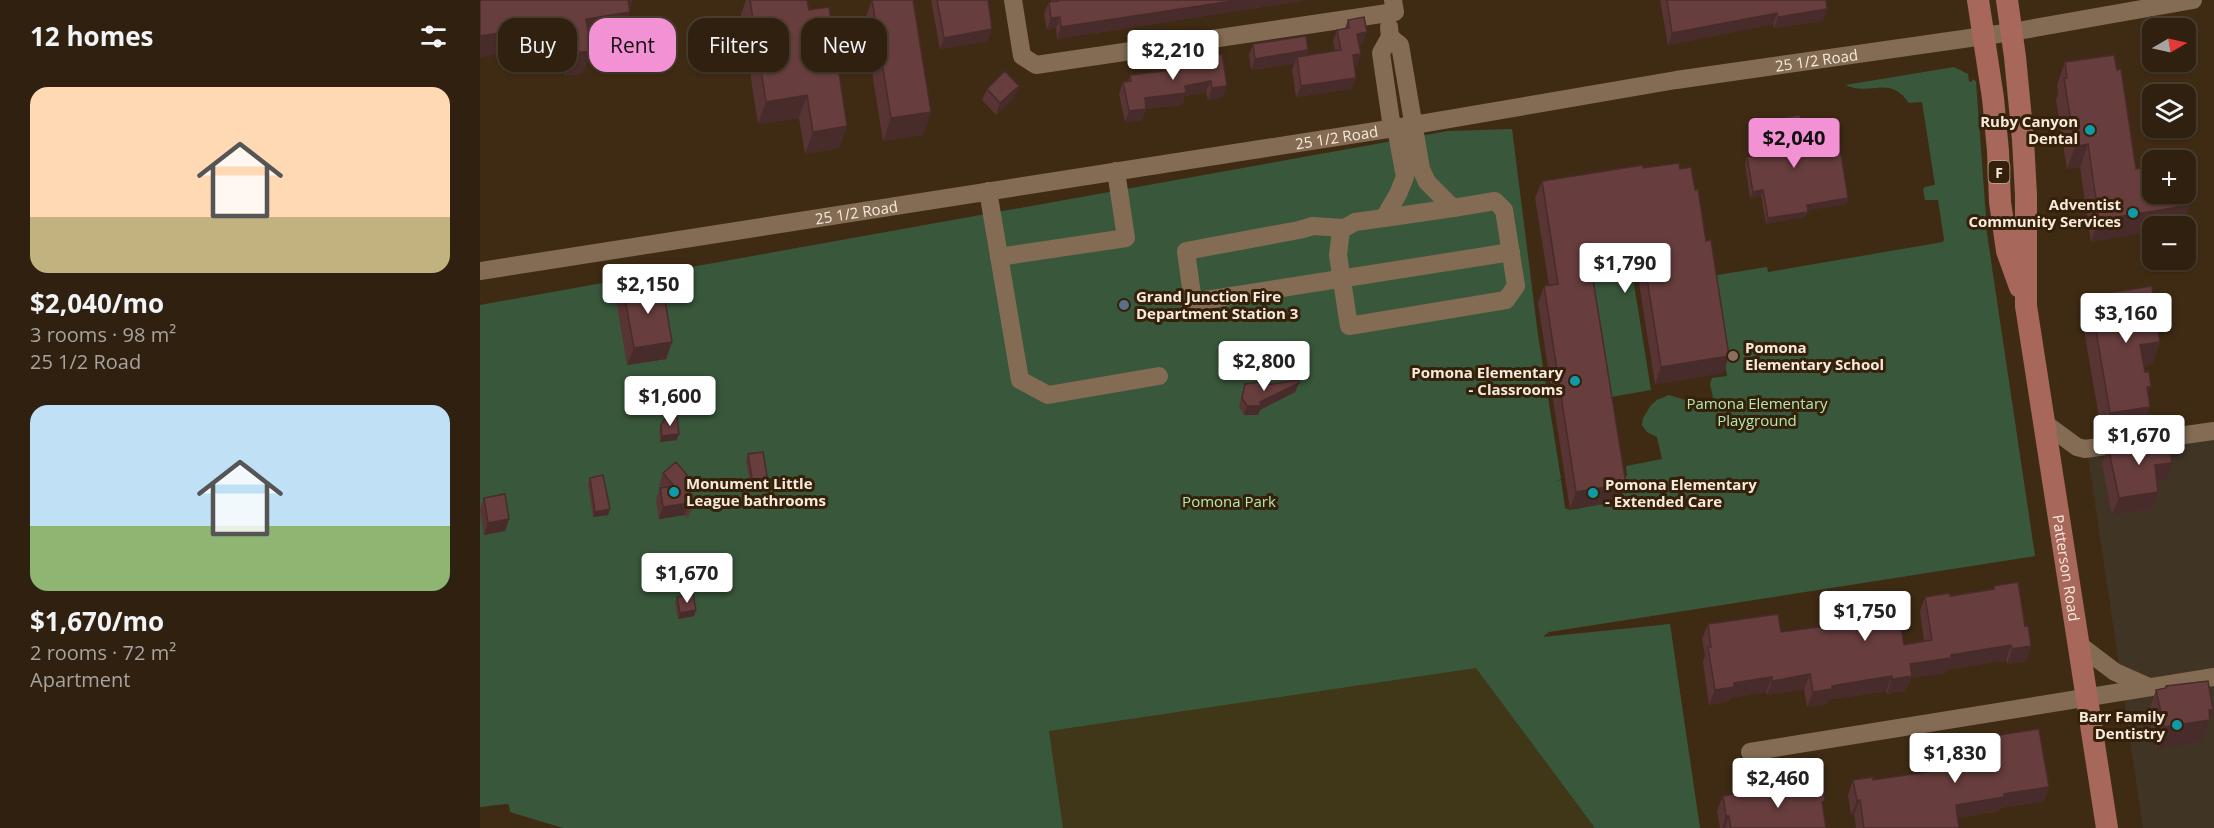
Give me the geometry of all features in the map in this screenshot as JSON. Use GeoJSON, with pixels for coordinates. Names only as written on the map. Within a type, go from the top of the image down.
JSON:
{"type":"FeatureCollection","features":[{"type":"Feature","properties":{"kind":"main road","name":"Patterson Road"},"geometry":{"type":"LineString","coordinates":[[1978,0],[1993,98],[2000,202],[2007,251],[2026,306]]}},
{"type":"Feature","properties":{"kind":"main road","name":"Patterson Road"},"geometry":{"type":"LineString","coordinates":[[2007,0],[2012,32],[2026,195],[2026,306],[2107,828]]}},
{"type":"Feature","properties":{"kind":"street"},"geometry":{"type":"LineString","coordinates":[[1013,0],[1022,56],[1036,65],[1390,7],[1390,37],[1381,53],[1401,127],[1427,182],[1453,208]]}},
{"type":"Feature","properties":{"kind":"street","name":"25 1/2 Road"},"geometry":{"type":"LineString","coordinates":[[480,271],[1401,127],[1676,80],[2012,32],[2115,7],[2193,0]]}},
{"type":"Feature","properties":{"kind":"street"},"geometry":{"type":"LineString","coordinates":[[1383,218],[1398,194],[1405,177],[1401,127]]}},
{"type":"Feature","properties":{"kind":"street"},"geometry":{"type":"LineString","coordinates":[[999,257],[1126,238],[1116,171]]}},
{"type":"Feature","properties":{"kind":"street"},"geometry":{"type":"LineString","coordinates":[[988,191],[1020,380],[1048,395],[1159,376]]}},
{"type":"Feature","properties":{"kind":"street"},"geometry":{"type":"LineString","coordinates":[[1343,228],[1338,255],[1341,279],[1349,326],[1506,300],[1516,286],[1511,252],[1504,210],[1495,201],[1355,222],[1343,228],[1313,226],[1186,251],[1193,302],[1341,279],[1511,252]]}},
{"type":"Feature","properties":{"kind":"street"},"geometry":{"type":"LineString","coordinates":[[2043,422],[2077,447],[2085,449],[2214,431]]}},
{"type":"Feature","properties":{"kind":"street"},"geometry":{"type":"LineString","coordinates":[[2078,644],[2115,672],[2149,687]]}},
{"type":"Feature","properties":{"kind":"street"},"geometry":{"type":"LineString","coordinates":[[1750,752],[2214,677]]}},
{"type":"Feature","properties":{"kind":"shaded area"},"geometry":{"type":"Polygon","coordinates":[[[2214,422],[2214,828],[2143,828],[2086,442],[2214,422]]]}},
{"type":"Feature","properties":{"kind":"green space","name":"Pomona Park"},"geometry":{"type":"Polygon","coordinates":[[[1954,67],[1968,74],[1969,81],[1974,79],[1976,82],[1986,217],[1982,218],[1983,227],[1986,227],[2035,556],[1549,632],[1543,637],[1670,624],[1700,828],[563,828],[510,812],[509,805],[506,804],[480,807],[480,305],[1448,131],[1512,129],[1538,335],[1561,479],[1556,481],[1561,480],[1565,508],[1570,510],[1620,501],[1617,480],[1619,477],[1627,476],[1626,466],[1662,459],[1657,437],[1647,432],[1642,425],[1643,418],[1651,405],[1669,395],[1692,402],[1710,402],[1713,397],[1710,384],[1712,378],[1727,376],[1711,276],[1767,267],[1768,272],[1943,242],[1938,200],[1925,200],[1923,189],[1935,185],[1922,102],[1909,103],[1902,94],[1887,88],[1863,89],[1845,85],[1954,67]]]}},
{"type":"Feature","properties":{"kind":"green space","name":"Pamona Elementary Playground"},"geometry":{"type":"Polygon","coordinates":[[[1632,272],[1651,390],[1611,397],[1592,279],[1632,272]]]}},
{"type":"Feature","properties":{"kind":"sand"},"geometry":{"type":"Polygon","coordinates":[[[1476,668],[1595,828],[1063,828],[1049,731],[1476,668]]]}},
{"type":"Feature","properties":{"kind":"building"},"geometry":{"type":"Polygon","coordinates":[[[480,0],[628,0],[630,12],[586,19],[589,51],[577,53],[577,18],[498,18],[498,33],[480,36],[480,0]]]}},
{"type":"Feature","properties":{"kind":"building"},"geometry":{"type":"Polygon","coordinates":[[[750,0],[807,0],[809,10],[829,7],[831,18],[801,18],[801,72],[839,72],[847,126],[813,132],[807,95],[766,102],[761,72],[789,72],[789,18],[753,18],[750,0]]]}},
{"type":"Feature","properties":{"kind":"building"},"geometry":{"type":"Polygon","coordinates":[[[872,0],[913,0],[931,112],[891,118],[884,72],[887,72],[887,18],[875,18],[872,0]]]}},
{"type":"Feature","properties":{"kind":"building"},"geometry":{"type":"Polygon","coordinates":[[[937,0],[988,0],[992,29],[944,38],[937,0]]]}},
{"type":"Feature","properties":{"kind":"building"},"geometry":{"type":"Polygon","coordinates":[[[1057,0],[1239,0],[1061,27],[1060,17],[1051,18],[1049,2],[1057,0]]]}},
{"type":"Feature","properties":{"kind":"building"},"geometry":{"type":"Polygon","coordinates":[[[1667,0],[1826,0],[1827,9],[1778,17],[1777,13],[1672,33],[1667,0]]]}},
{"type":"Feature","properties":{"kind":"building"},"geometry":{"type":"Polygon","coordinates":[[[1364,17],[1367,32],[1357,34],[1361,54],[1353,55],[1356,78],[1301,86],[1297,57],[1341,50],[1337,30],[1349,28],[1348,20],[1364,17]]]}},
{"type":"Feature","properties":{"kind":"building"},"geometry":{"type":"Polygon","coordinates":[[[1306,36],[1308,50],[1255,59],[1253,44],[1306,36]]]}},
{"type":"Feature","properties":{"kind":"building"},"geometry":{"type":"Polygon","coordinates":[[[1222,54],[1227,86],[1212,88],[1211,81],[1185,86],[1186,93],[1145,98],[1146,109],[1129,111],[1123,82],[1131,81],[1130,75],[1171,70],[1171,68],[1208,62],[1207,57],[1222,54]]]}},
{"type":"Feature","properties":{"kind":"building"},"geometry":{"type":"Polygon","coordinates":[[[2114,55],[2117,70],[2121,69],[2136,169],[2142,168],[2142,204],[2190,205],[2099,220],[2088,144],[2075,147],[2064,78],[2067,78],[2065,62],[2114,55]]]}},
{"type":"Feature","properties":{"kind":"building"},"geometry":{"type":"Polygon","coordinates":[[[1005,71],[1019,86],[1000,103],[987,89],[1005,71]]]}},
{"type":"Feature","properties":{"kind":"building"},"geometry":{"type":"Polygon","coordinates":[[[1800,115],[1805,148],[1839,142],[1848,198],[1807,205],[1808,212],[1768,218],[1763,190],[1753,192],[1747,157],[1758,155],[1753,123],[1800,115]]]}},
{"type":"Feature","properties":{"kind":"building"},"geometry":{"type":"Polygon","coordinates":[[[1679,163],[1680,169],[1691,167],[1695,190],[1698,189],[1706,241],[1711,240],[1729,356],[1661,367],[1642,247],[1589,255],[1626,484],[1576,492],[1544,286],[1558,284],[1542,181],[1643,165],[1643,168],[1679,163]]]}},
{"type":"Feature","properties":{"kind":"building"},"geometry":{"type":"Polygon","coordinates":[[[662,282],[672,342],[634,348],[623,288],[662,282]]]}},
{"type":"Feature","properties":{"kind":"building"},"geometry":{"type":"Polygon","coordinates":[[[2152,286],[2154,304],[2158,304],[2162,323],[2157,324],[2160,342],[2140,345],[2145,372],[2149,372],[2151,387],[2147,387],[2150,407],[2110,413],[2090,296],[2152,286]]]}},
{"type":"Feature","properties":{"kind":"building"},"geometry":{"type":"Polygon","coordinates":[[[1298,380],[1299,383],[1260,402],[1261,406],[1247,406],[1242,398],[1245,384],[1260,382],[1260,386],[1298,380]]]}},
{"type":"Feature","properties":{"kind":"building"},"geometry":{"type":"Polygon","coordinates":[[[677,417],[679,434],[662,436],[661,425],[665,419],[677,417]]]}},
{"type":"Feature","properties":{"kind":"building"},"geometry":{"type":"Polygon","coordinates":[[[2169,437],[2172,463],[2155,465],[2158,492],[2119,498],[2108,447],[2169,437]]]}},
{"type":"Feature","properties":{"kind":"building"},"geometry":{"type":"Polygon","coordinates":[[[763,452],[768,482],[753,484],[748,454],[763,452]]]}},
{"type":"Feature","properties":{"kind":"building"},"geometry":{"type":"Polygon","coordinates":[[[676,462],[687,475],[692,507],[689,503],[663,507],[660,488],[674,486],[663,473],[676,462]]]}},
{"type":"Feature","properties":{"kind":"building"},"geometry":{"type":"Polygon","coordinates":[[[603,475],[610,509],[595,512],[590,478],[603,475]]]}},
{"type":"Feature","properties":{"kind":"building"},"geometry":{"type":"Polygon","coordinates":[[[505,494],[509,519],[488,523],[484,498],[505,494]]]}},
{"type":"Feature","properties":{"kind":"building"},"geometry":{"type":"Polygon","coordinates":[[[2018,582],[2025,626],[2028,625],[2031,646],[2012,649],[2011,645],[1951,655],[1951,658],[1910,664],[1912,676],[1892,679],[1892,676],[1832,686],[1832,689],[1813,692],[1810,674],[1772,681],[1772,677],[1734,683],[1734,687],[1715,690],[1708,647],[1711,647],[1708,624],[1778,614],[1781,632],[1874,620],[1874,617],[1899,613],[1904,645],[1932,640],[1925,597],[1950,593],[1950,596],[1994,589],[1994,586],[2018,582]]]}},
{"type":"Feature","properties":{"kind":"building"},"geometry":{"type":"Polygon","coordinates":[[[693,594],[696,610],[680,613],[677,597],[693,594]]]}},
{"type":"Feature","properties":{"kind":"building"},"geometry":{"type":"Polygon","coordinates":[[[2208,681],[2213,710],[2209,710],[2210,720],[2164,727],[2156,690],[2166,688],[2166,686],[2208,681]]]}},
{"type":"Feature","properties":{"kind":"building"},"geometry":{"type":"Polygon","coordinates":[[[2039,729],[2049,787],[1956,805],[1959,828],[1864,828],[1860,800],[1857,801],[1853,780],[1873,777],[1873,780],[1933,771],[1933,768],[1971,762],[1967,737],[1986,734],[1987,737],[2039,729]]]}},
{"type":"Feature","properties":{"kind":"building"},"geometry":{"type":"Polygon","coordinates":[[[1822,780],[1825,801],[1822,802],[1826,828],[1731,828],[1729,816],[1726,816],[1723,796],[1742,793],[1743,796],[1803,787],[1803,784],[1822,780]]]}},
{"type":"Feature","properties":{"kind":"place","name":"Ruby Canyon Dental"},"geometry":{"type":"Point","coordinates":[2090,130]}},
{"type":"Feature","properties":{"kind":"place","name":"Adventist Community Services"},"geometry":{"type":"Point","coordinates":[2133,213]}},
{"type":"Feature","properties":{"kind":"place","name":"Grand Junction Fire Department Station 3"},"geometry":{"type":"Point","coordinates":[1124,305]}},
{"type":"Feature","properties":{"kind":"place","name":"Pomona Elementary School"},"geometry":{"type":"Point","coordinates":[1733,356]}},
{"type":"Feature","properties":{"kind":"place","name":"Pomona Elementary - Classrooms"},"geometry":{"type":"Point","coordinates":[1575,381]}},
{"type":"Feature","properties":{"kind":"place","name":"Monument Little League bathrooms"},"geometry":{"type":"Point","coordinates":[674,492]}},
{"type":"Feature","properties":{"kind":"place","name":"Pomona Elementary - Extended Care"},"geometry":{"type":"Point","coordinates":[1593,493]}},
{"type":"Feature","properties":{"kind":"place","name":"Barr Family Dentistry"},"geometry":{"type":"Point","coordinates":[2177,725]}}]}
